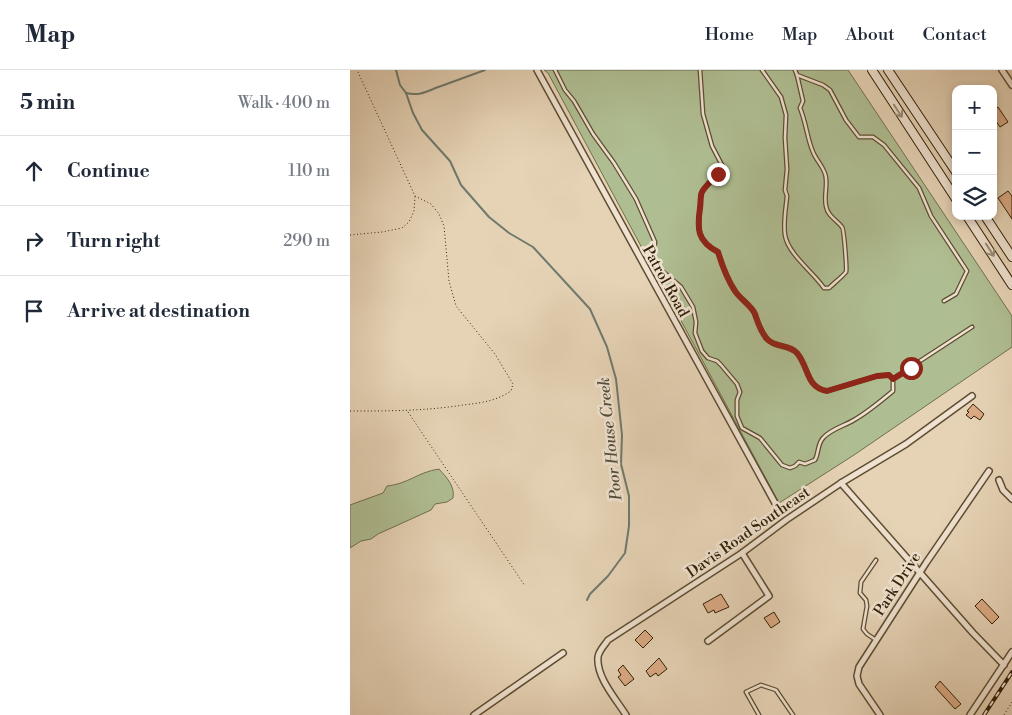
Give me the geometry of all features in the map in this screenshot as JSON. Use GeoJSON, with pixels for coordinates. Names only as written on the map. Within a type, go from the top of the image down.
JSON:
{"type":"FeatureCollection","features":[{"type":"Feature","properties":{"kind":"main road"},"geometry":{"type":"LineString","coordinates":[[872,70],[952,192]]}},
{"type":"Feature","properties":{"kind":"main road"},"geometry":{"type":"LineString","coordinates":[[888,70],[952,166]]}},
{"type":"Feature","properties":{"kind":"main road"},"geometry":{"type":"LineString","coordinates":[[970,220],[1012,284]]}},
{"type":"Feature","properties":{"kind":"main road"},"geometry":{"type":"LineString","coordinates":[[988,220],[1012,257]]}},
{"type":"Feature","properties":{"kind":"street","name":"Patrol Road"},"geometry":{"type":"LineString","coordinates":[[537,70],[775,503]]}},
{"type":"Feature","properties":{"kind":"street"},"geometry":{"type":"LineString","coordinates":[[1002,70],[1012,86]]}},
{"type":"Feature","properties":{"kind":"street","name":"Davis Road Southeast"},"geometry":{"type":"LineString","coordinates":[[626,715],[602,677],[598,657],[608,640],[742,553],[786,520],[841,483],[906,444],[972,396]]}},
{"type":"Feature","properties":{"kind":"street","name":"Park Drive"},"geometry":{"type":"LineString","coordinates":[[880,715],[859,684],[857,676],[859,667],[920,572],[989,471]]}},
{"type":"Feature","properties":{"kind":"street"},"geometry":{"type":"LineString","coordinates":[[999,480],[1003,490],[1012,499]]}},
{"type":"Feature","properties":{"kind":"street"},"geometry":{"type":"LineString","coordinates":[[841,483],[973,633],[1004,664]]}},
{"type":"Feature","properties":{"kind":"street"},"geometry":{"type":"LineString","coordinates":[[708,640],[769,596],[742,553]]}},
{"type":"Feature","properties":{"kind":"street"},"geometry":{"type":"LineString","coordinates":[[970,715],[1012,652]]}},
{"type":"Feature","properties":{"kind":"street"},"geometry":{"type":"LineString","coordinates":[[474,715],[563,653]]}},
{"type":"Feature","properties":{"kind":"lane"},"geometry":{"type":"LineString","coordinates":[[555,70],[565,90],[574,101],[593,134],[614,163],[636,199],[655,242],[653,254],[656,266],[680,287],[693,307],[696,333],[702,351],[708,358],[717,361],[737,384],[740,392],[736,404],[737,416],[742,428],[760,438],[782,465],[790,468],[799,462],[805,464],[815,460],[818,454],[818,447],[823,438],[881,401],[893,390],[893,379],[889,375],[877,376],[827,391],[818,390],[814,386],[798,354],[792,348],[775,345],[767,339],[756,322],[755,314],[734,289],[723,268],[718,252],[709,248],[703,241],[699,232],[698,221],[701,193],[723,167],[712,146],[703,114],[700,70]]}},
{"type":"Feature","properties":{"kind":"lane"},"geometry":{"type":"LineString","coordinates":[[762,70],[780,97],[786,115],[787,169],[785,190],[787,196],[785,236],[791,249],[824,288],[829,288],[846,271],[844,231],[828,214],[825,206],[826,179],[824,170],[812,152],[806,121],[800,108],[803,101],[795,70]]}},
{"type":"Feature","properties":{"kind":"lane"},"geometry":{"type":"LineString","coordinates":[[796,75],[823,85],[830,90],[846,120],[859,137],[873,137],[884,145],[918,188],[931,216],[968,270],[956,294],[944,301]]}},
{"type":"Feature","properties":{"kind":"lane"},"geometry":{"type":"LineString","coordinates":[[893,379],[972,327]]}},
{"type":"Feature","properties":{"kind":"lane"},"geometry":{"type":"LineString","coordinates":[[876,560],[861,582],[860,592],[866,600],[867,606],[864,629],[867,634],[876,640]]}},
{"type":"Feature","properties":{"kind":"lane"},"geometry":{"type":"LineString","coordinates":[[759,715],[746,692],[761,685],[776,690],[793,715]]}},
{"type":"Feature","properties":{"kind":"path"},"geometry":{"type":"LineString","coordinates":[[350,235],[402,228],[409,222],[414,210],[415,196],[357,70]]}},
{"type":"Feature","properties":{"kind":"path"},"geometry":{"type":"LineString","coordinates":[[350,411],[408,412],[452,407],[499,399],[511,391],[513,384],[495,354],[456,306],[448,281],[444,226],[439,214],[431,204],[415,196]]}},
{"type":"Feature","properties":{"kind":"path"},"geometry":{"type":"LineString","coordinates":[[408,412],[525,586]]}},
{"type":"Feature","properties":{"kind":"path"},"geometry":{"type":"LineString","coordinates":[[1004,715],[1012,702]]}},
{"type":"Feature","properties":{"kind":"green space"},"geometry":{"type":"Polygon","coordinates":[[[544,70],[848,70],[1012,316],[1012,347],[854,455],[779,503],[548,73],[544,70]]]}},
{"type":"Feature","properties":{"kind":"green space"},"geometry":{"type":"Polygon","coordinates":[[[439,469],[452,486],[453,498],[447,502],[435,504],[431,510],[371,539],[361,541],[350,548],[350,505],[383,493],[387,486],[439,469]]]}},
{"type":"Feature","properties":{"kind":"building"},"geometry":{"type":"Polygon","coordinates":[[[997,108],[1008,122],[1000,127],[997,123],[997,108]]]}},
{"type":"Feature","properties":{"kind":"building"},"geometry":{"type":"Polygon","coordinates":[[[1008,191],[1012,196],[1012,219],[998,198],[1008,191]]]}},
{"type":"Feature","properties":{"kind":"building"},"geometry":{"type":"Polygon","coordinates":[[[973,404],[984,414],[980,420],[974,416],[971,419],[966,415],[973,404]]]}},
{"type":"Feature","properties":{"kind":"building"},"geometry":{"type":"Polygon","coordinates":[[[721,594],[729,607],[715,613],[714,610],[708,613],[703,604],[721,594]]]}},
{"type":"Feature","properties":{"kind":"building"},"geometry":{"type":"Polygon","coordinates":[[[982,599],[999,617],[992,624],[975,606],[982,599]]]}},
{"type":"Feature","properties":{"kind":"building"},"geometry":{"type":"Polygon","coordinates":[[[774,612],[780,622],[771,628],[764,618],[774,612]]]}},
{"type":"Feature","properties":{"kind":"building"},"geometry":{"type":"Polygon","coordinates":[[[645,630],[653,638],[643,648],[635,640],[645,630]]]}},
{"type":"Feature","properties":{"kind":"building"},"geometry":{"type":"Polygon","coordinates":[[[659,658],[667,669],[658,676],[656,673],[650,677],[646,671],[659,658]]]}},
{"type":"Feature","properties":{"kind":"building"},"geometry":{"type":"Polygon","coordinates":[[[623,665],[634,679],[625,686],[618,677],[621,675],[618,670],[623,665]]]}},
{"type":"Feature","properties":{"kind":"building"},"geometry":{"type":"Polygon","coordinates":[[[940,681],[961,704],[955,709],[935,687],[940,681]]]}},
{"type":"Feature","properties":{"kind":"waterway","name":"Poor House Creek"},"geometry":{"type":"LineString","coordinates":[[396,70],[400,85],[406,93],[413,113],[422,130],[450,161],[461,185],[489,217],[509,233],[533,247],[590,309],[607,347],[616,379],[622,435],[621,464],[629,496],[629,526],[625,553],[587,600]]}},
{"type":"Feature","properties":{"kind":"waterway"},"geometry":{"type":"LineString","coordinates":[[406,93],[421,93],[485,70]]}},
{"type":"Feature","properties":{"kind":"railway"},"geometry":{"type":"LineString","coordinates":[[984,715],[1012,672]]}},
{"type":"Feature","properties":{"kind":"route"},"geometry":{"type":"LineString","coordinates":[[718,174],[701,193],[698,221],[699,232],[709,248],[718,252],[723,268],[734,289],[755,314],[756,322],[767,339],[775,345],[792,348],[798,354],[814,386],[818,390],[827,391],[877,376],[889,375],[893,379],[911,368]]}}]}
